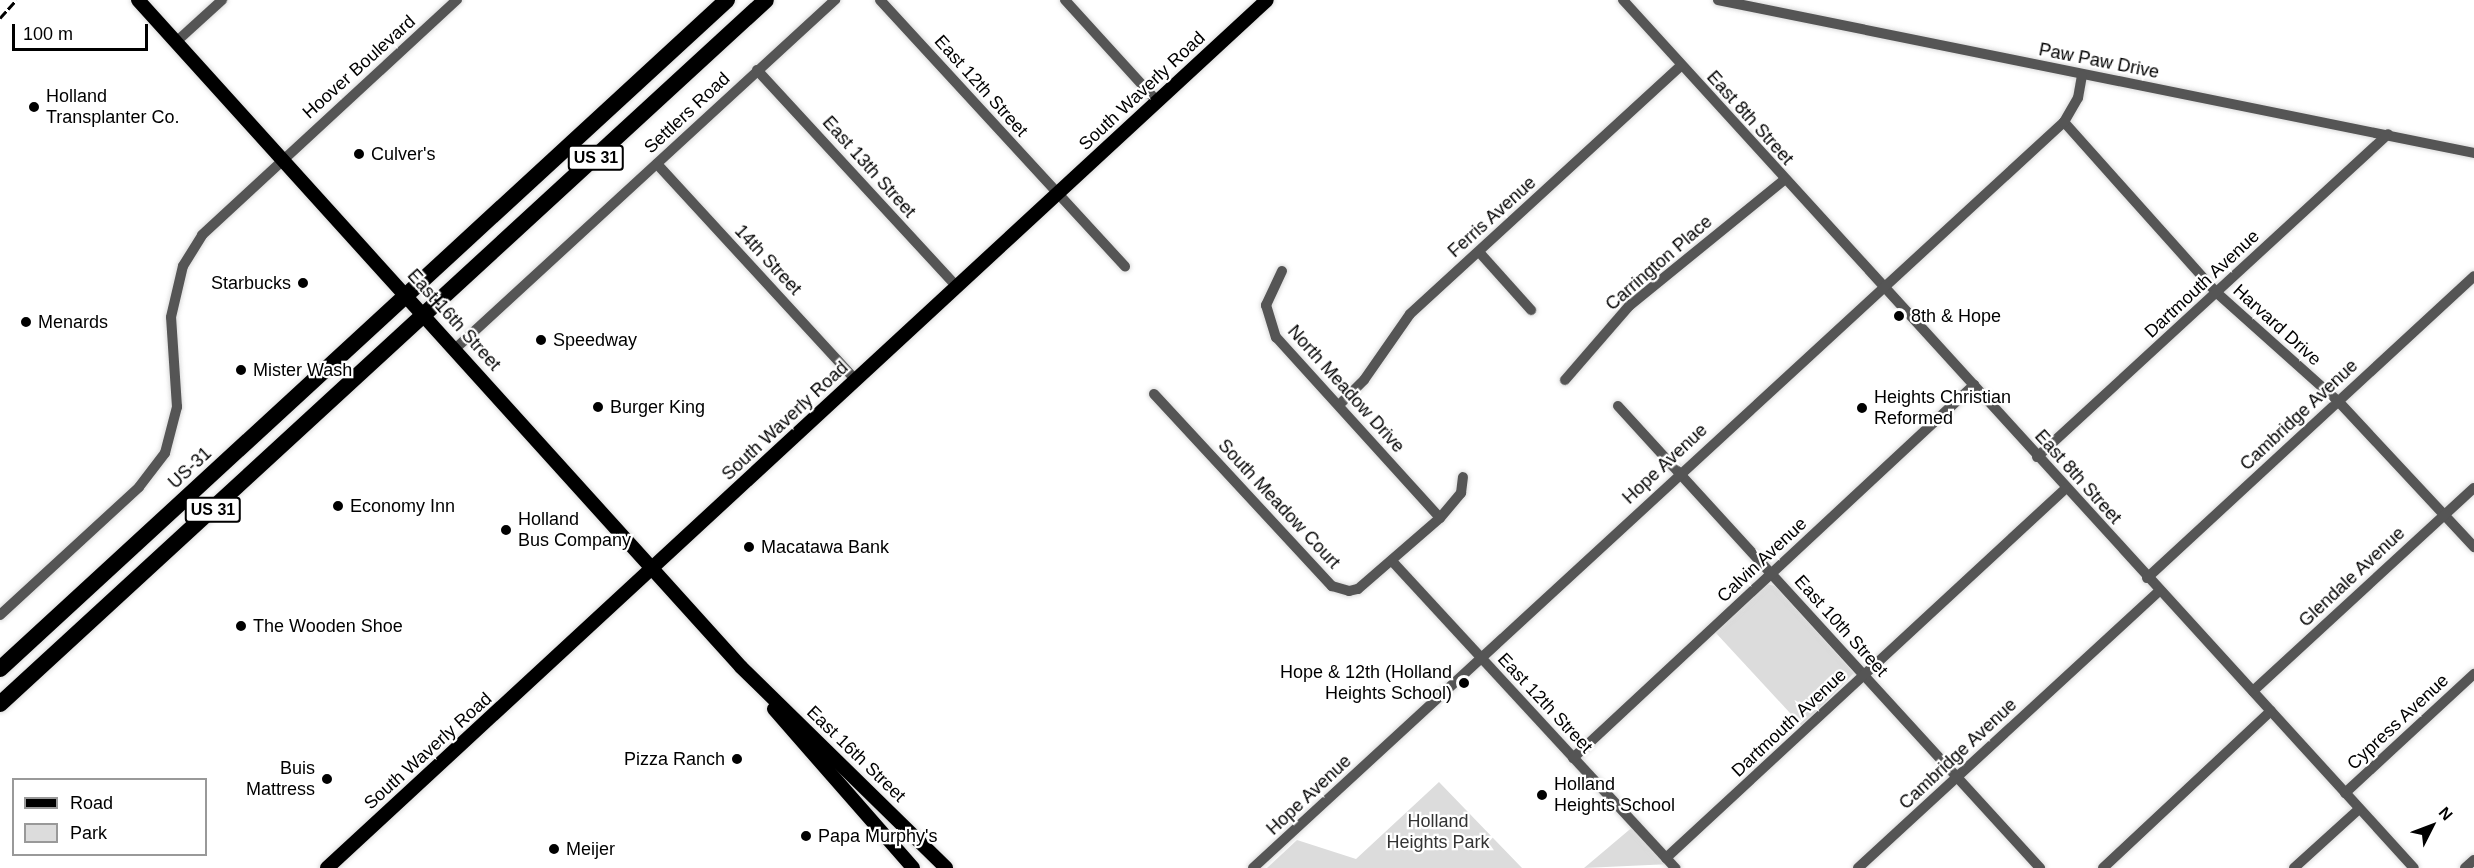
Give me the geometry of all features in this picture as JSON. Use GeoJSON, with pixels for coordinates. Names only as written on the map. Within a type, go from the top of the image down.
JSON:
{"type":"FeatureCollection","features":[{"type":"Feature","properties":{"kind":"highway","name":"US 31"},"geometry":{"type":"LineString","coordinates":[[407,295],[727,0]]}},
{"type":"Feature","properties":{"kind":"highway","name":"US 31"},"geometry":{"type":"LineString","coordinates":[[0,704],[766,0]]}},
{"type":"Feature","properties":{"kind":"highway"},"geometry":{"type":"LineString","coordinates":[[604,113],[623,133]]}},
{"type":"Feature","properties":{"kind":"highway","name":"US-31"},"geometry":{"type":"LineString","coordinates":[[0,669],[407,295]]}},
{"type":"Feature","properties":{"kind":"highway"},"geometry":{"type":"LineString","coordinates":[[205,481],[203,501],[211,511]]}},
{"type":"Feature","properties":{"kind":"main road","name":"East 16th Street"},"geometry":{"type":"LineString","coordinates":[[138,0],[456,348],[741,668],[810,755],[913,868]]}},
{"type":"Feature","properties":{"kind":"main road","name":"South Waverly Road"},"geometry":{"type":"LineString","coordinates":[[327,868],[653,570],[1261,2]]}},
{"type":"Feature","properties":{"kind":"main road","name":"East 16th Street"},"geometry":{"type":"LineString","coordinates":[[741,668],[946,868]]}},
{"type":"Feature","properties":{"kind":"street"},"geometry":{"type":"LineString","coordinates":[[177,41],[222,0]]}},
{"type":"Feature","properties":{"kind":"street","name":"Hoover Boulevard"},"geometry":{"type":"LineString","coordinates":[[0,615],[157,466],[175,423],[169,331],[183,266],[211,222],[457,0]]}},
{"type":"Feature","properties":{"kind":"street","name":"Settlers Road"},"geometry":{"type":"LineString","coordinates":[[456,348],[835,0]]}},
{"type":"Feature","properties":{"kind":"street","name":"East 12th Street"},"geometry":{"type":"LineString","coordinates":[[880,0],[1125,266]]}},
{"type":"Feature","properties":{"kind":"street"},"geometry":{"type":"LineString","coordinates":[[1065,0],[1157,101]]}},
{"type":"Feature","properties":{"kind":"street","name":"East 8th Street"},"geometry":{"type":"LineString","coordinates":[[1623,0],[1882,288],[1974,385],[2065,489],[2414,868]]}},
{"type":"Feature","properties":{"kind":"street","name":"Paw Paw Drive"},"geometry":{"type":"LineString","coordinates":[[1718,0],[2474,153]]}},
{"type":"Feature","properties":{"kind":"street","name":"Ferris Avenue"},"geometry":{"type":"LineString","coordinates":[[1340,404],[1364,380],[1410,314],[1681,66]]}},
{"type":"Feature","properties":{"kind":"street","name":"East 13th Street"},"geometry":{"type":"LineString","coordinates":[[757,70],[956,286]]}},
{"type":"Feature","properties":{"kind":"street","name":"Hope Avenue"},"geometry":{"type":"LineString","coordinates":[[1253,868],[1679,473],[2064,122],[2074,108],[2082,75]]}},
{"type":"Feature","properties":{"kind":"street","name":"Harvard Drive"},"geometry":{"type":"LineString","coordinates":[[2064,122],[2217,293],[2338,401],[2445,513],[2474,547]]}},
{"type":"Feature","properties":{"kind":"street","name":"Dartmouth Avenue"},"geometry":{"type":"LineString","coordinates":[[2037,457],[2388,134]]}},
{"type":"Feature","properties":{"kind":"street","name":"14th Street"},"geometry":{"type":"LineString","coordinates":[[657,164],[855,379]]}},
{"type":"Feature","properties":{"kind":"street","name":"Carrington Place"},"geometry":{"type":"LineString","coordinates":[[1565,380],[1629,306],[1784,180]]}},
{"type":"Feature","properties":{"kind":"street"},"geometry":{"type":"LineString","coordinates":[[1479,252],[1531,310]]}},
{"type":"Feature","properties":{"kind":"street","name":"North Meadow Drive"},"geometry":{"type":"LineString","coordinates":[[1282,271],[1268,296],[1269,324],[1440,518]]}},
{"type":"Feature","properties":{"kind":"street","name":"Cambridge Avenue"},"geometry":{"type":"LineString","coordinates":[[2147,578],[2474,276]]}},
{"type":"Feature","properties":{"kind":"street","name":"Calvin Avenue"},"geometry":{"type":"LineString","coordinates":[[1573,758],[1974,385]]}},
{"type":"Feature","properties":{"kind":"street","name":"South Meadow Court"},"geometry":{"type":"LineString","coordinates":[[1154,394],[1332,586],[1358,589],[1392,561],[1440,518],[1461,494],[1463,477]]}},
{"type":"Feature","properties":{"kind":"street","name":"East 10th Street"},"geometry":{"type":"LineString","coordinates":[[1618,406],[2040,868]]}},
{"type":"Feature","properties":{"kind":"street","name":"Glendale Avenue"},"geometry":{"type":"LineString","coordinates":[[2253,691],[2474,488]]}},
{"type":"Feature","properties":{"kind":"street","name":"Dartmouth Avenue"},"geometry":{"type":"LineString","coordinates":[[1666,858],[2065,489]]}},
{"type":"Feature","properties":{"kind":"street","name":"East 12th Street"},"geometry":{"type":"LineString","coordinates":[[1392,561],[1675,868]]}},
{"type":"Feature","properties":{"kind":"street","name":"Cambridge Avenue"},"geometry":{"type":"LineString","coordinates":[[1858,868],[2159,591]]}},
{"type":"Feature","properties":{"kind":"street","name":"Cypress Avenue"},"geometry":{"type":"LineString","coordinates":[[2345,793],[2474,674]]}},
{"type":"Feature","properties":{"kind":"street"},"geometry":{"type":"LineString","coordinates":[[2103,868],[2271,711]]}},
{"type":"Feature","properties":{"kind":"street"},"geometry":{"type":"LineString","coordinates":[[2294,868],[2359,809]]}},
{"type":"Feature","properties":{"kind":"street"},"geometry":{"type":"LineString","coordinates":[[2465,868],[2474,860]]}},
{"type":"Feature","properties":{"kind":"green space"},"geometry":{"type":"Polygon","coordinates":[[[1767,584],[1775,586],[1854,673],[1802,726],[1715,632],[1767,584]]]}},
{"type":"Feature","properties":{"kind":"green space","name":"Holland Heights Park"},"geometry":{"type":"Polygon","coordinates":[[[1439,782],[1522,868],[1267,868],[1297,840],[1356,859],[1439,782]]]}},
{"type":"Feature","properties":{"kind":"green space"},"geometry":{"type":"Polygon","coordinates":[[[1635,825],[1671,864],[1584,868],[1635,825]]]}},
{"type":"Feature","properties":{"kind":"railway"},"geometry":{"type":"LineString","coordinates":[[0,18],[16,0]]}},
{"type":"Feature","properties":{"kind":"place","name":"Holland Transplanter Co."},"geometry":{"type":"Point","coordinates":[34,107]}},
{"type":"Feature","properties":{"kind":"place","name":"Culver's"},"geometry":{"type":"Point","coordinates":[359,154]}},
{"type":"Feature","properties":{"kind":"place","name":"Starbucks"},"geometry":{"type":"Point","coordinates":[303,283]}},
{"type":"Feature","properties":{"kind":"place","name":"8th & Hope"},"geometry":{"type":"Point","coordinates":[1899,316]}},
{"type":"Feature","properties":{"kind":"place","name":"Menards"},"geometry":{"type":"Point","coordinates":[26,322]}},
{"type":"Feature","properties":{"kind":"place","name":"Speedway"},"geometry":{"type":"Point","coordinates":[541,340]}},
{"type":"Feature","properties":{"kind":"place","name":"Mister Wash"},"geometry":{"type":"Point","coordinates":[241,370]}},
{"type":"Feature","properties":{"kind":"place","name":"Burger King"},"geometry":{"type":"Point","coordinates":[598,407]}},
{"type":"Feature","properties":{"kind":"place","name":"Heights Christian Reformed"},"geometry":{"type":"Point","coordinates":[1862,408]}},
{"type":"Feature","properties":{"kind":"place","name":"Economy Inn"},"geometry":{"type":"Point","coordinates":[338,506]}},
{"type":"Feature","properties":{"kind":"place","name":"Holland Bus Company"},"geometry":{"type":"Point","coordinates":[506,530]}},
{"type":"Feature","properties":{"kind":"place","name":"Macatawa Bank"},"geometry":{"type":"Point","coordinates":[749,547]}},
{"type":"Feature","properties":{"kind":"place","name":"The Wooden Shoe"},"geometry":{"type":"Point","coordinates":[241,626]}},
{"type":"Feature","properties":{"kind":"place","name":"Hope & 12th (Holland Heights School)"},"geometry":{"type":"Point","coordinates":[1464,683]}},
{"type":"Feature","properties":{"kind":"place","name":"Pizza Ranch"},"geometry":{"type":"Point","coordinates":[737,759]}},
{"type":"Feature","properties":{"kind":"place","name":"Buis Mattress"},"geometry":{"type":"Point","coordinates":[327,779]}},
{"type":"Feature","properties":{"kind":"place","name":"Holland Heights School"},"geometry":{"type":"Point","coordinates":[1542,795]}},
{"type":"Feature","properties":{"kind":"place","name":"Papa Murphy's"},"geometry":{"type":"Point","coordinates":[806,836]}},
{"type":"Feature","properties":{"kind":"place","name":"Meijer"},"geometry":{"type":"Point","coordinates":[554,849]}}]}
